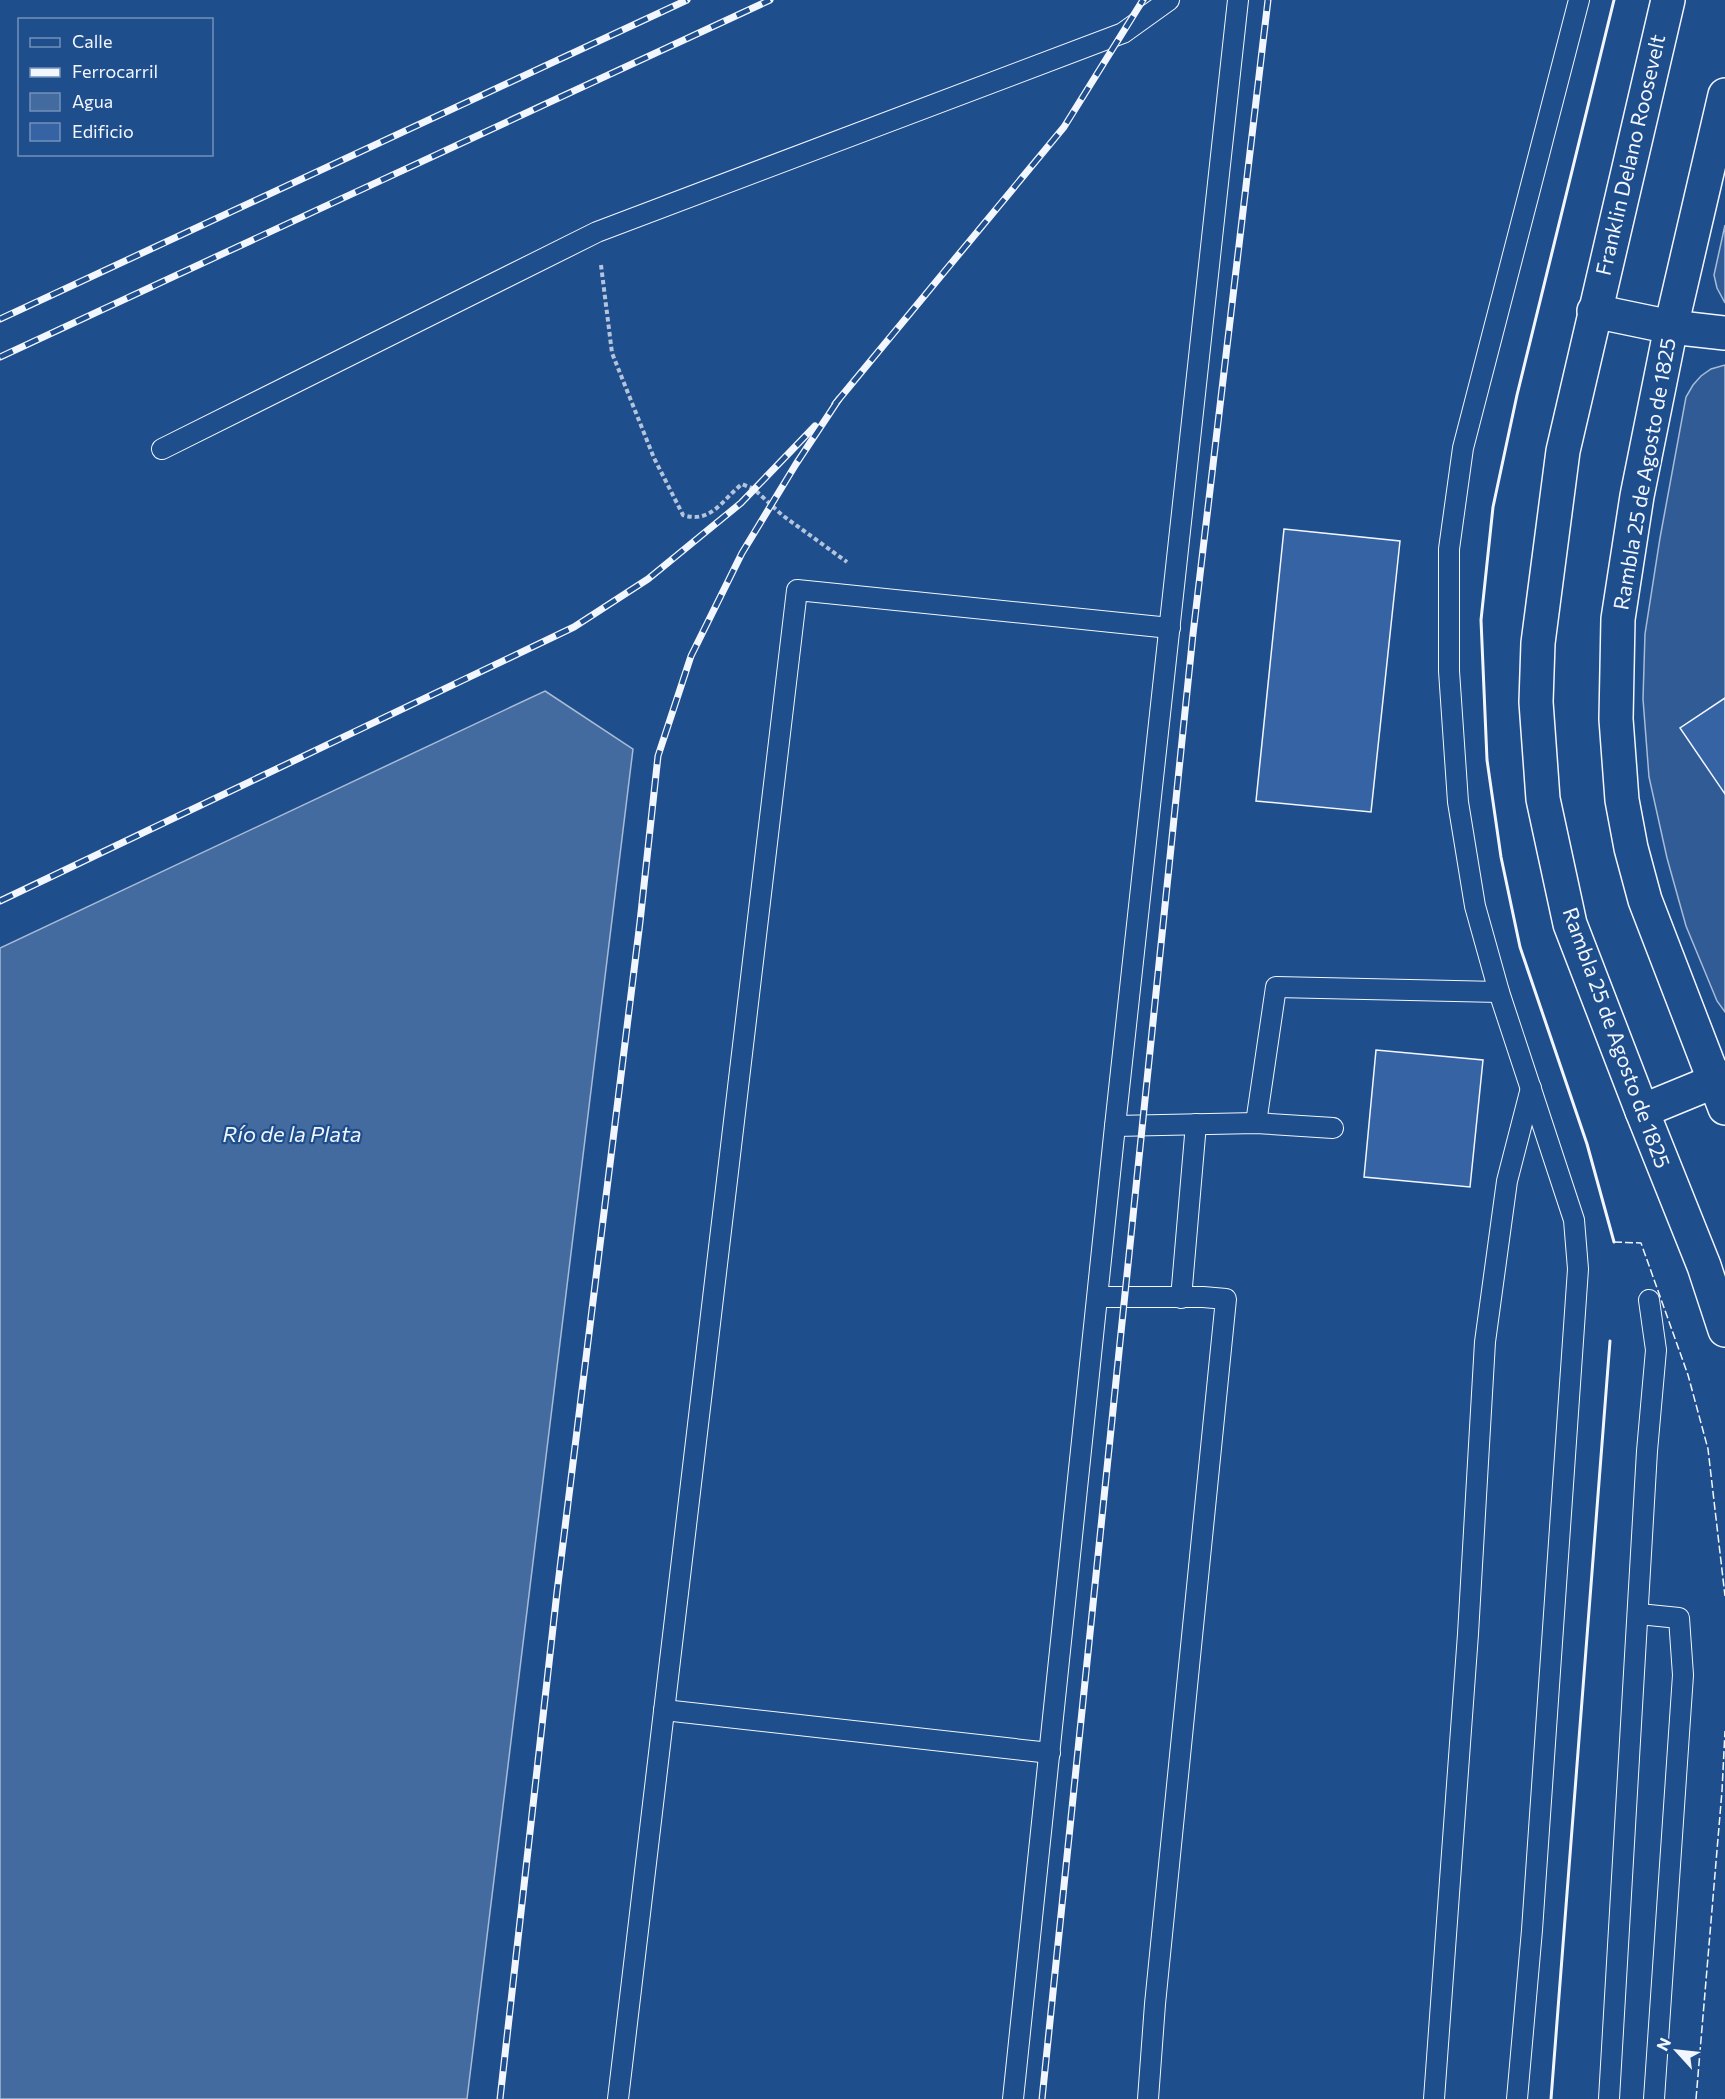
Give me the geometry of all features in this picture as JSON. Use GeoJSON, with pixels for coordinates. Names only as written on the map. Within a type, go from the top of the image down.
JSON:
{"type":"FeatureCollection","features":[{"type":"Feature","properties":{"kind":"main road","name":"Franklin Delano Roosevelt"},"geometry":{"type":"LineString","coordinates":[[1594,311],[1668,0]]}},
{"type":"Feature","properties":{"kind":"main road"},"geometry":{"type":"LineString","coordinates":[[1671,327],[1725,95]]}},
{"type":"Feature","properties":{"kind":"main road"},"geometry":{"type":"LineString","coordinates":[[1594,311],[1671,327],[1725,333]]}},
{"type":"Feature","properties":{"kind":"main road","name":"Rambla 25 de Agosto de 1825"},"geometry":{"type":"LineString","coordinates":[[1594,311],[1563,451],[1538,643],[1536,702],[1543,799],[1570,924],[1704,1266],[1725,1330]]}},
{"type":"Feature","properties":{"kind":"main road","name":"Rambla 25 de Agosto de 1825"},"geometry":{"type":"LineString","coordinates":[[1671,327],[1637,496],[1618,619],[1616,719],[1622,800],[1630,848],[1645,900],[1721,1088]]}},
{"type":"Feature","properties":{"kind":"main road"},"geometry":{"type":"LineString","coordinates":[[1642,1111],[1721,1088]]}},
{"type":"Feature","properties":{"kind":"lane"},"geometry":{"type":"LineString","coordinates":[[162,449],[597,232],[1123,33],[1169,0]]}},
{"type":"Feature","properties":{"kind":"lane"},"geometry":{"type":"LineString","coordinates":[[1013,2099],[1115,1126],[1238,0]]}},
{"type":"Feature","properties":{"kind":"lane"},"geometry":{"type":"LineString","coordinates":[[1517,2099],[1532,1930],[1578,1269],[1574,1220],[1499,992],[1474,906],[1458,802],[1449,671],[1449,549],[1463,448],[1579,0]]}},
{"type":"Feature","properties":{"kind":"lane"},"geometry":{"type":"LineString","coordinates":[[618,2099],[797,590],[1170,628]]}},
{"type":"Feature","properties":{"kind":"lane"},"geometry":{"type":"LineString","coordinates":[[1256,1123],[1276,987],[1499,992]]}},
{"type":"Feature","properties":{"kind":"lane"},"geometry":{"type":"LineString","coordinates":[[1434,2099],[1468,1634],[1485,1342],[1508,1181],[1530,1088]]}},
{"type":"Feature","properties":{"kind":"lane"},"geometry":{"type":"LineString","coordinates":[[1115,1126],[1256,1123],[1333,1128]]}},
{"type":"Feature","properties":{"kind":"lane"},"geometry":{"type":"LineString","coordinates":[[1180,1298],[1196,1124]]}},
{"type":"Feature","properties":{"kind":"lane"},"geometry":{"type":"LineString","coordinates":[[1098,1297],[1226,1299],[1155,2004],[1149,2099]]}},
{"type":"Feature","properties":{"kind":"lane"},"geometry":{"type":"LineString","coordinates":[[1609,2099],[1647,1451],[1656,1350],[1649,1300]]}},
{"type":"Feature","properties":{"kind":"lane"},"geometry":{"type":"LineString","coordinates":[[1639,1614],[1679,1618],[1683,1675],[1654,2099]]}},
{"type":"Feature","properties":{"kind":"lane"},"geometry":{"type":"LineString","coordinates":[[664,1710],[1050,1753]]}},
{"type":"Feature","properties":{"kind":"path"},"geometry":{"type":"LineString","coordinates":[[597,232],[612,353],[654,458],[683,515],[694,519],[706,516],[742,484],[754,489],[782,515],[903,601]]}},
{"type":"Feature","properties":{"kind":"shaded area"},"geometry":{"type":"Polygon","coordinates":[[[1725,225],[1725,303],[1717,288],[1714,275],[1725,225]]]}},
{"type":"Feature","properties":{"kind":"shaded area"},"geometry":{"type":"Polygon","coordinates":[[[1725,365],[1725,1012],[1717,1001],[1686,926],[1667,858],[1649,777],[1643,699],[1645,634],[1686,397],[1701,376],[1711,369],[1725,365]]]}},
{"type":"Feature","properties":{"kind":"water","name":"Río de la Plata"},"geometry":{"type":"Polygon","coordinates":[[[545,691],[633,749],[467,2099],[0,2099],[0,948],[545,691]]]}},
{"type":"Feature","properties":{"kind":"building"},"geometry":{"type":"Polygon","coordinates":[[[1284,529],[1400,541],[1371,812],[1256,801],[1284,529]]]}},
{"type":"Feature","properties":{"kind":"building"},"geometry":{"type":"Polygon","coordinates":[[[1725,698],[1725,794],[1680,728],[1725,698]]]}},
{"type":"Feature","properties":{"kind":"building"},"geometry":{"type":"Polygon","coordinates":[[[1376,1050],[1483,1060],[1470,1187],[1364,1177],[1376,1050]]]}},
{"type":"Feature","properties":{"kind":"railway"},"geometry":{"type":"LineString","coordinates":[[0,319],[687,0]]}},
{"type":"Feature","properties":{"kind":"railway"},"geometry":{"type":"LineString","coordinates":[[0,357],[770,0]]}},
{"type":"Feature","properties":{"kind":"railway"},"geometry":{"type":"LineString","coordinates":[[835,404],[1064,127],[1143,0]]}},
{"type":"Feature","properties":{"kind":"railway"},"geometry":{"type":"LineString","coordinates":[[1042,2099],[1193,634],[1268,0]]}},
{"type":"Feature","properties":{"kind":"railway"},"geometry":{"type":"LineString","coordinates":[[500,2099],[557,1592],[640,922],[658,756],[691,656],[742,553],[839,399]]}},
{"type":"Feature","properties":{"kind":"railway"},"geometry":{"type":"LineString","coordinates":[[0,901],[574,627],[648,579],[741,503],[815,426]]}},
{"type":"Feature","properties":{"kind":"fence"},"geometry":{"type":"LineString","coordinates":[[1614,1242],[1641,1243],[1688,1375],[1708,1449],[1725,1596]]}},
{"type":"Feature","properties":{"kind":"fence"},"geometry":{"type":"LineString","coordinates":[[1696,2099],[1725,1731]]}},
{"type":"Feature","properties":{"kind":"wall"},"geometry":{"type":"LineString","coordinates":[[1614,0],[1517,395],[1493,507],[1481,620],[1487,760],[1501,857],[1520,947],[1587,1144],[1614,1242]]}},
{"type":"Feature","properties":{"kind":"wall"},"geometry":{"type":"LineString","coordinates":[[1551,2099],[1610,1341]]}}]}
